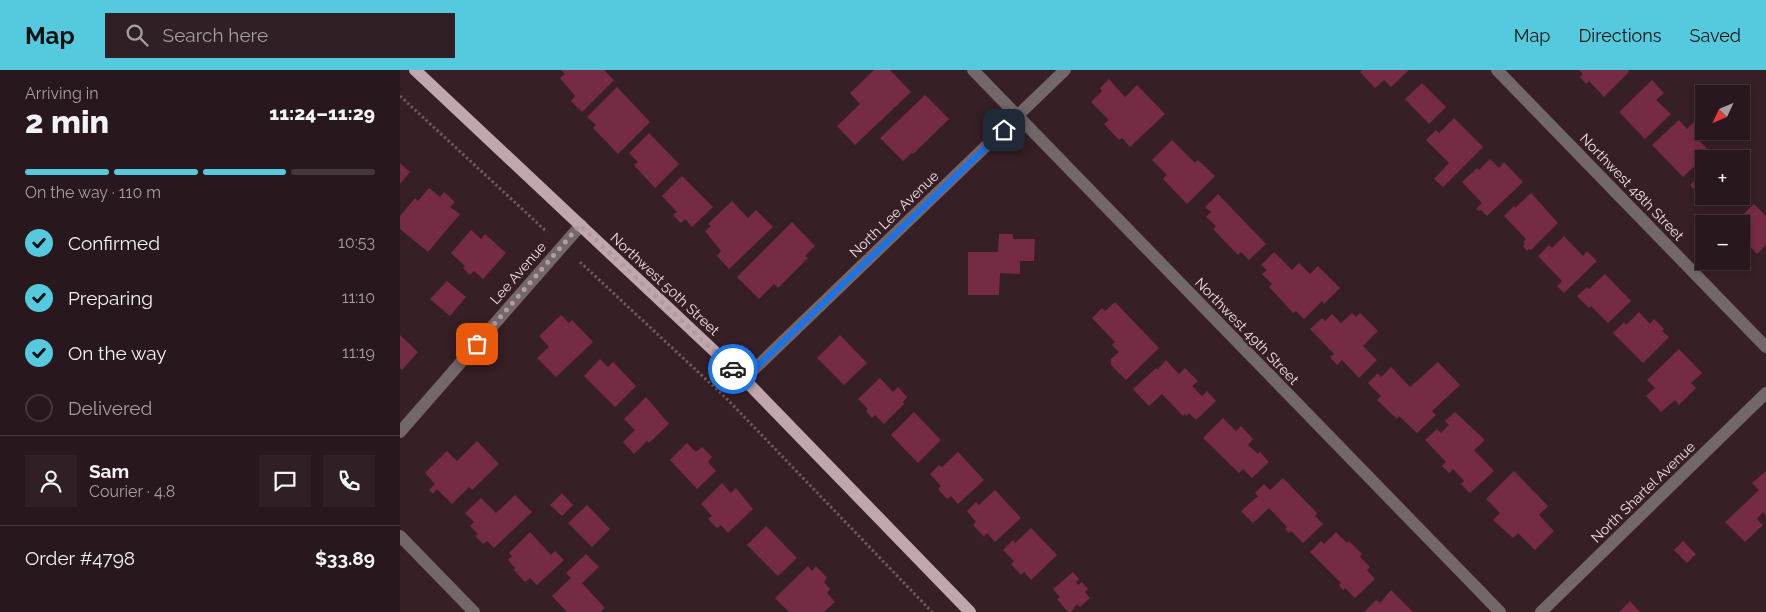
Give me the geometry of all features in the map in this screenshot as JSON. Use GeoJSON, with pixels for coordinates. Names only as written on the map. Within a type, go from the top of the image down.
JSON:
{"type":"FeatureCollection","features":[{"type":"Feature","properties":{"kind":"main road","name":"Northwest 50th Street"},"geometry":{"type":"LineString","coordinates":[[416,70],[744,379],[970,612]]}},
{"type":"Feature","properties":{"kind":"street","name":"Northwest 49th Street"},"geometry":{"type":"LineString","coordinates":[[973,70],[1500,612]]}},
{"type":"Feature","properties":{"kind":"street","name":"North Lee Avenue"},"geometry":{"type":"LineString","coordinates":[[744,379],[1065,70]]}},
{"type":"Feature","properties":{"kind":"street","name":"Northwest 48th Street"},"geometry":{"type":"LineString","coordinates":[[1496,70],[1766,347]]}},
{"type":"Feature","properties":{"kind":"street","name":"Lee Avenue"},"geometry":{"type":"LineString","coordinates":[[400,432],[580,225]]}},
{"type":"Feature","properties":{"kind":"street","name":"North Shartel Avenue"},"geometry":{"type":"LineString","coordinates":[[1541,612],[1766,393]]}},
{"type":"Feature","properties":{"kind":"street"},"geometry":{"type":"LineString","coordinates":[[400,536],[474,612]]}},
{"type":"Feature","properties":{"kind":"path"},"geometry":{"type":"LineString","coordinates":[[400,96],[547,232]]}},
{"type":"Feature","properties":{"kind":"path"},"geometry":{"type":"LineString","coordinates":[[580,262],[726,398],[932,612]]}},
{"type":"Feature","properties":{"kind":"building"},"geometry":{"type":"Polygon","coordinates":[[[561,70],[604,70],[614,80],[582,112],[571,101],[575,96],[560,78],[565,74],[561,70]]]}},
{"type":"Feature","properties":{"kind":"building"},"geometry":{"type":"Polygon","coordinates":[[[874,70],[890,70],[911,92],[855,145],[837,126],[860,104],[850,93],[874,70]]]}},
{"type":"Feature","properties":{"kind":"building"},"geometry":{"type":"Polygon","coordinates":[[[1362,70],[1409,70],[1391,87],[1384,80],[1375,88],[1360,72],[1362,70]]]}},
{"type":"Feature","properties":{"kind":"building"},"geometry":{"type":"Polygon","coordinates":[[[1579,70],[1628,70],[1629,72],[1604,97],[1589,81],[1586,84],[1580,77],[1583,74],[1579,70]]]}},
{"type":"Feature","properties":{"kind":"building"},"geometry":{"type":"Polygon","coordinates":[[[1109,79],[1125,97],[1137,85],[1165,114],[1130,147],[1122,138],[1119,140],[1104,124],[1109,120],[1091,102],[1102,91],[1100,88],[1109,79]]]}},
{"type":"Feature","properties":{"kind":"building"},"geometry":{"type":"Polygon","coordinates":[[[1652,80],[1664,93],[1656,100],[1671,114],[1645,139],[1619,112],[1652,80]]]}},
{"type":"Feature","properties":{"kind":"building"},"geometry":{"type":"Polygon","coordinates":[[[1422,83],[1446,107],[1429,124],[1405,99],[1422,83]]]}},
{"type":"Feature","properties":{"kind":"building"},"geometry":{"type":"Polygon","coordinates":[[[617,87],[650,122],[618,154],[593,128],[596,125],[587,117],[617,87]]]}},
{"type":"Feature","properties":{"kind":"building"},"geometry":{"type":"Polygon","coordinates":[[[925,95],[949,119],[913,154],[903,161],[880,138],[925,95]]]}},
{"type":"Feature","properties":{"kind":"building"},"geometry":{"type":"Polygon","coordinates":[[[1454,118],[1483,147],[1443,187],[1434,179],[1449,163],[1426,140],[1436,130],[1439,133],[1454,118]]]}},
{"type":"Feature","properties":{"kind":"building"},"geometry":{"type":"Polygon","coordinates":[[[1679,120],[1687,129],[1695,121],[1695,140],[1699,140],[1708,150],[1695,150],[1695,166],[1683,177],[1652,145],[1679,120]]]}},
{"type":"Feature","properties":{"kind":"building"},"geometry":{"type":"Polygon","coordinates":[[[649,133],[679,164],[655,188],[634,165],[638,162],[629,153],[649,133]]]}},
{"type":"Feature","properties":{"kind":"building"},"geometry":{"type":"Polygon","coordinates":[[[1172,140],[1195,163],[1198,160],[1215,176],[1187,204],[1163,179],[1167,175],[1152,160],[1172,140]]]}},
{"type":"Feature","properties":{"kind":"building"},"geometry":{"type":"Polygon","coordinates":[[[1490,159],[1499,168],[1504,162],[1523,182],[1487,216],[1481,210],[1476,209],[1482,203],[1462,182],[1477,168],[1479,170],[1490,159]]]}},
{"type":"Feature","properties":{"kind":"building"},"geometry":{"type":"Polygon","coordinates":[[[400,163],[410,172],[400,184],[400,163]]]}},
{"type":"Feature","properties":{"kind":"building"},"geometry":{"type":"Polygon","coordinates":[[[682,176],[713,207],[692,227],[685,219],[681,223],[673,215],[677,212],[662,196],[682,176]]]}},
{"type":"Feature","properties":{"kind":"building"},"geometry":{"type":"Polygon","coordinates":[[[1695,180],[1695,190],[1690,185],[1695,180]]]}},
{"type":"Feature","properties":{"kind":"building"},"geometry":{"type":"Polygon","coordinates":[[[429,188],[440,197],[444,192],[455,202],[450,207],[460,214],[428,252],[400,229],[400,216],[415,198],[418,201],[429,188]]]}},
{"type":"Feature","properties":{"kind":"building"},"geometry":{"type":"Polygon","coordinates":[[[1531,193],[1558,223],[1531,250],[1527,251],[1523,246],[1525,244],[1523,242],[1526,239],[1504,216],[1531,193]]]}},
{"type":"Feature","properties":{"kind":"building"},"geometry":{"type":"Polygon","coordinates":[[[1218,194],[1266,244],[1249,260],[1241,252],[1238,255],[1213,229],[1216,226],[1206,217],[1211,212],[1205,207],[1218,194]]]}},
{"type":"Feature","properties":{"kind":"building"},"geometry":{"type":"Polygon","coordinates":[[[732,201],[748,218],[756,210],[773,227],[729,269],[717,256],[721,251],[705,231],[711,226],[708,224],[732,201]]]}},
{"type":"Feature","properties":{"kind":"building"},"geometry":{"type":"Polygon","coordinates":[[[1754,204],[1766,216],[1766,245],[1757,254],[1750,247],[1750,215],[1742,215],[1754,204]]]}},
{"type":"Feature","properties":{"kind":"building"},"geometry":{"type":"Polygon","coordinates":[[[792,222],[815,246],[805,256],[808,258],[778,288],[774,284],[759,299],[737,277],[792,222]]]}},
{"type":"Feature","properties":{"kind":"building"},"geometry":{"type":"Polygon","coordinates":[[[471,230],[481,239],[485,234],[506,253],[483,279],[474,271],[470,275],[463,268],[465,266],[451,253],[471,230]]]}},
{"type":"Feature","properties":{"kind":"building"},"geometry":{"type":"Polygon","coordinates":[[[999,234],[1013,234],[1013,239],[1035,239],[1034,261],[1020,261],[1020,274],[1000,273],[999,295],[968,295],[968,252],[998,252],[999,234]]]}},
{"type":"Feature","properties":{"kind":"building"},"geometry":{"type":"Polygon","coordinates":[[[1564,236],[1583,256],[1587,251],[1597,261],[1564,293],[1557,286],[1562,281],[1538,256],[1549,245],[1552,248],[1564,236]]]}},
{"type":"Feature","properties":{"kind":"building"},"geometry":{"type":"Polygon","coordinates":[[[1274,252],[1292,270],[1299,263],[1310,274],[1318,266],[1340,288],[1324,304],[1322,301],[1304,319],[1296,311],[1293,313],[1269,287],[1272,284],[1262,274],[1267,270],[1261,265],[1274,252]]]}},
{"type":"Feature","properties":{"kind":"building"},"geometry":{"type":"Polygon","coordinates":[[[1605,274],[1631,301],[1608,323],[1591,306],[1589,308],[1577,296],[1587,287],[1589,289],[1605,274]]]}},
{"type":"Feature","properties":{"kind":"building"},"geometry":{"type":"Polygon","coordinates":[[[447,281],[466,297],[450,316],[430,299],[447,281]]]}},
{"type":"Feature","properties":{"kind":"building"},"geometry":{"type":"Polygon","coordinates":[[[1115,302],[1159,348],[1126,380],[1111,365],[1111,359],[1119,352],[1112,345],[1115,342],[1092,318],[1102,308],[1105,311],[1115,302]]]}},
{"type":"Feature","properties":{"kind":"building"},"geometry":{"type":"Polygon","coordinates":[[[1639,312],[1650,324],[1654,319],[1664,329],[1662,331],[1669,337],[1643,363],[1613,333],[1624,322],[1626,325],[1639,312]]]}},
{"type":"Feature","properties":{"kind":"building"},"geometry":{"type":"Polygon","coordinates":[[[1352,313],[1356,317],[1360,313],[1378,331],[1363,346],[1377,360],[1359,378],[1342,360],[1337,365],[1330,357],[1334,354],[1310,329],[1322,318],[1325,321],[1332,314],[1341,323],[1352,313]]]}},
{"type":"Feature","properties":{"kind":"building"},"geometry":{"type":"Polygon","coordinates":[[[561,315],[569,323],[572,320],[593,342],[556,377],[537,358],[549,347],[539,336],[561,315]]]}},
{"type":"Feature","properties":{"kind":"building"},"geometry":{"type":"Polygon","coordinates":[[[400,335],[418,352],[402,370],[400,368],[400,335]]]}},
{"type":"Feature","properties":{"kind":"building"},"geometry":{"type":"Polygon","coordinates":[[[840,335],[867,363],[844,385],[817,358],[840,335]]]}},
{"type":"Feature","properties":{"kind":"building"},"geometry":{"type":"Polygon","coordinates":[[[1679,349],[1702,373],[1691,383],[1696,388],[1679,405],[1675,400],[1661,412],[1646,396],[1655,388],[1647,380],[1679,349]]]}},
{"type":"Feature","properties":{"kind":"building"},"geometry":{"type":"Polygon","coordinates":[[[600,359],[608,367],[613,362],[636,386],[615,407],[584,376],[600,359]]]}},
{"type":"Feature","properties":{"kind":"building"},"geometry":{"type":"Polygon","coordinates":[[[1166,360],[1179,374],[1185,368],[1198,381],[1192,386],[1202,396],[1207,391],[1216,401],[1196,420],[1189,413],[1187,416],[1185,414],[1183,416],[1162,394],[1149,406],[1133,389],[1156,368],[1157,370],[1166,360]]]}},
{"type":"Feature","properties":{"kind":"building"},"geometry":{"type":"Polygon","coordinates":[[[1438,362],[1460,385],[1432,411],[1436,415],[1417,433],[1399,416],[1397,419],[1377,400],[1381,396],[1368,383],[1378,373],[1381,377],[1391,367],[1410,387],[1438,362]]]}},
{"type":"Feature","properties":{"kind":"building"},"geometry":{"type":"Polygon","coordinates":[[[880,378],[893,392],[898,387],[907,397],[903,402],[904,404],[884,424],[875,415],[872,418],[866,411],[868,409],[858,399],[880,378]]]}},
{"type":"Feature","properties":{"kind":"building"},"geometry":{"type":"Polygon","coordinates":[[[646,397],[669,424],[634,454],[623,442],[635,430],[624,419],[646,397]]]}},
{"type":"Feature","properties":{"kind":"building"},"geometry":{"type":"Polygon","coordinates":[[[914,412],[941,440],[918,463],[891,435],[914,412]]]}},
{"type":"Feature","properties":{"kind":"building"},"geometry":{"type":"Polygon","coordinates":[[[1455,412],[1485,440],[1474,450],[1494,471],[1470,493],[1461,484],[1464,481],[1453,469],[1449,473],[1442,466],[1446,462],[1425,440],[1437,429],[1441,433],[1449,425],[1445,421],[1455,412]]]}},
{"type":"Feature","properties":{"kind":"building"},"geometry":{"type":"Polygon","coordinates":[[[1223,418],[1236,431],[1241,426],[1253,439],[1248,445],[1258,454],[1260,452],[1269,462],[1252,478],[1243,469],[1239,473],[1203,438],[1223,418]]]}},
{"type":"Feature","properties":{"kind":"building"},"geometry":{"type":"Polygon","coordinates":[[[477,441],[499,464],[472,490],[469,487],[452,504],[437,489],[433,494],[429,490],[435,484],[425,473],[447,451],[457,461],[477,441]]]}},
{"type":"Feature","properties":{"kind":"building"},"geometry":{"type":"Polygon","coordinates":[[[687,443],[696,452],[702,447],[712,457],[708,462],[716,471],[697,489],[670,460],[687,443]]]}},
{"type":"Feature","properties":{"kind":"building"},"geometry":{"type":"Polygon","coordinates":[[[958,452],[984,480],[958,504],[951,496],[947,499],[938,489],[941,486],[930,474],[939,465],[942,467],[958,452]]]}},
{"type":"Feature","properties":{"kind":"building"},"geometry":{"type":"Polygon","coordinates":[[[1514,471],[1548,506],[1539,515],[1554,531],[1535,550],[1518,533],[1513,538],[1493,520],[1500,513],[1486,499],[1514,471]]]}},
{"type":"Feature","properties":{"kind":"building"},"geometry":{"type":"Polygon","coordinates":[[[1766,471],[1766,516],[1763,512],[1757,519],[1763,525],[1745,542],[1725,522],[1759,490],[1752,483],[1766,471]]]}},
{"type":"Feature","properties":{"kind":"building"},"geometry":{"type":"Polygon","coordinates":[[[1283,478],[1317,513],[1315,516],[1323,524],[1303,543],[1291,531],[1289,533],[1285,529],[1287,527],[1269,508],[1253,523],[1241,511],[1258,496],[1255,493],[1264,484],[1270,490],[1283,478]]]}},
{"type":"Feature","properties":{"kind":"building"},"geometry":{"type":"Polygon","coordinates":[[[722,483],[731,493],[736,488],[753,509],[728,533],[721,525],[717,528],[708,519],[712,516],[701,504],[722,483]]]}},
{"type":"Feature","properties":{"kind":"building"},"geometry":{"type":"Polygon","coordinates":[[[995,490],[1021,518],[995,542],[987,533],[984,537],[973,525],[976,522],[967,511],[976,502],[979,505],[995,490]]]}},
{"type":"Feature","properties":{"kind":"building"},"geometry":{"type":"Polygon","coordinates":[[[562,493],[573,505],[562,516],[550,505],[562,493]]]}},
{"type":"Feature","properties":{"kind":"building"},"geometry":{"type":"Polygon","coordinates":[[[515,495],[532,512],[494,548],[487,541],[483,544],[475,536],[478,534],[470,526],[474,522],[465,513],[481,498],[496,513],[515,495]]]}},
{"type":"Feature","properties":{"kind":"building"},"geometry":{"type":"Polygon","coordinates":[[[587,505],[610,529],[592,547],[568,523],[587,505]]]}},
{"type":"Feature","properties":{"kind":"building"},"geometry":{"type":"Polygon","coordinates":[[[766,526],[797,558],[778,576],[747,545],[766,526]]]}},
{"type":"Feature","properties":{"kind":"building"},"geometry":{"type":"Polygon","coordinates":[[[1031,528],[1057,555],[1031,580],[1024,572],[1021,575],[1011,564],[1014,561],[1003,550],[1013,540],[1015,543],[1031,528]]]}},
{"type":"Feature","properties":{"kind":"building"},"geometry":{"type":"Polygon","coordinates":[[[530,532],[551,555],[555,551],[564,560],[537,585],[530,578],[525,582],[508,560],[512,556],[509,553],[530,532]]]}},
{"type":"Feature","properties":{"kind":"building"},"geometry":{"type":"Polygon","coordinates":[[[1336,532],[1347,543],[1349,541],[1362,554],[1360,557],[1370,567],[1367,570],[1375,579],[1355,598],[1345,588],[1343,590],[1339,585],[1341,583],[1310,552],[1321,541],[1324,544],[1336,532]]]}},
{"type":"Feature","properties":{"kind":"building"},"geometry":{"type":"Polygon","coordinates":[[[1683,541],[1696,554],[1687,563],[1674,550],[1683,541]]]}},
{"type":"Feature","properties":{"kind":"building"},"geometry":{"type":"Polygon","coordinates":[[[586,554],[599,567],[582,583],[605,608],[600,612],[567,612],[552,596],[571,578],[566,573],[586,554]]]}},
{"type":"Feature","properties":{"kind":"building"},"geometry":{"type":"Polygon","coordinates":[[[808,566],[812,571],[816,566],[827,578],[824,582],[830,589],[827,593],[835,602],[824,612],[789,612],[775,598],[808,566]]]}},
{"type":"Feature","properties":{"kind":"building"},"geometry":{"type":"Polygon","coordinates":[[[1073,572],[1079,579],[1076,582],[1078,585],[1082,582],[1088,589],[1085,592],[1090,598],[1080,607],[1077,604],[1071,612],[1068,612],[1057,599],[1060,597],[1053,589],[1073,572]]]}},
{"type":"Feature","properties":{"kind":"building"},"geometry":{"type":"Polygon","coordinates":[[[1391,590],[1413,612],[1365,611],[1376,600],[1380,603],[1391,590]]]}},
{"type":"Feature","properties":{"kind":"building"},"geometry":{"type":"Polygon","coordinates":[[[1630,601],[1640,612],[1619,612],[1630,601]]]}},
{"type":"Feature","properties":{"kind":"way so far"},"geometry":{"type":"LineString","coordinates":[[477,344],[580,225],[733,369]]}},
{"type":"Feature","properties":{"kind":"route"},"geometry":{"type":"LineString","coordinates":[[733,369],[744,379],[1004,130]]}}]}
